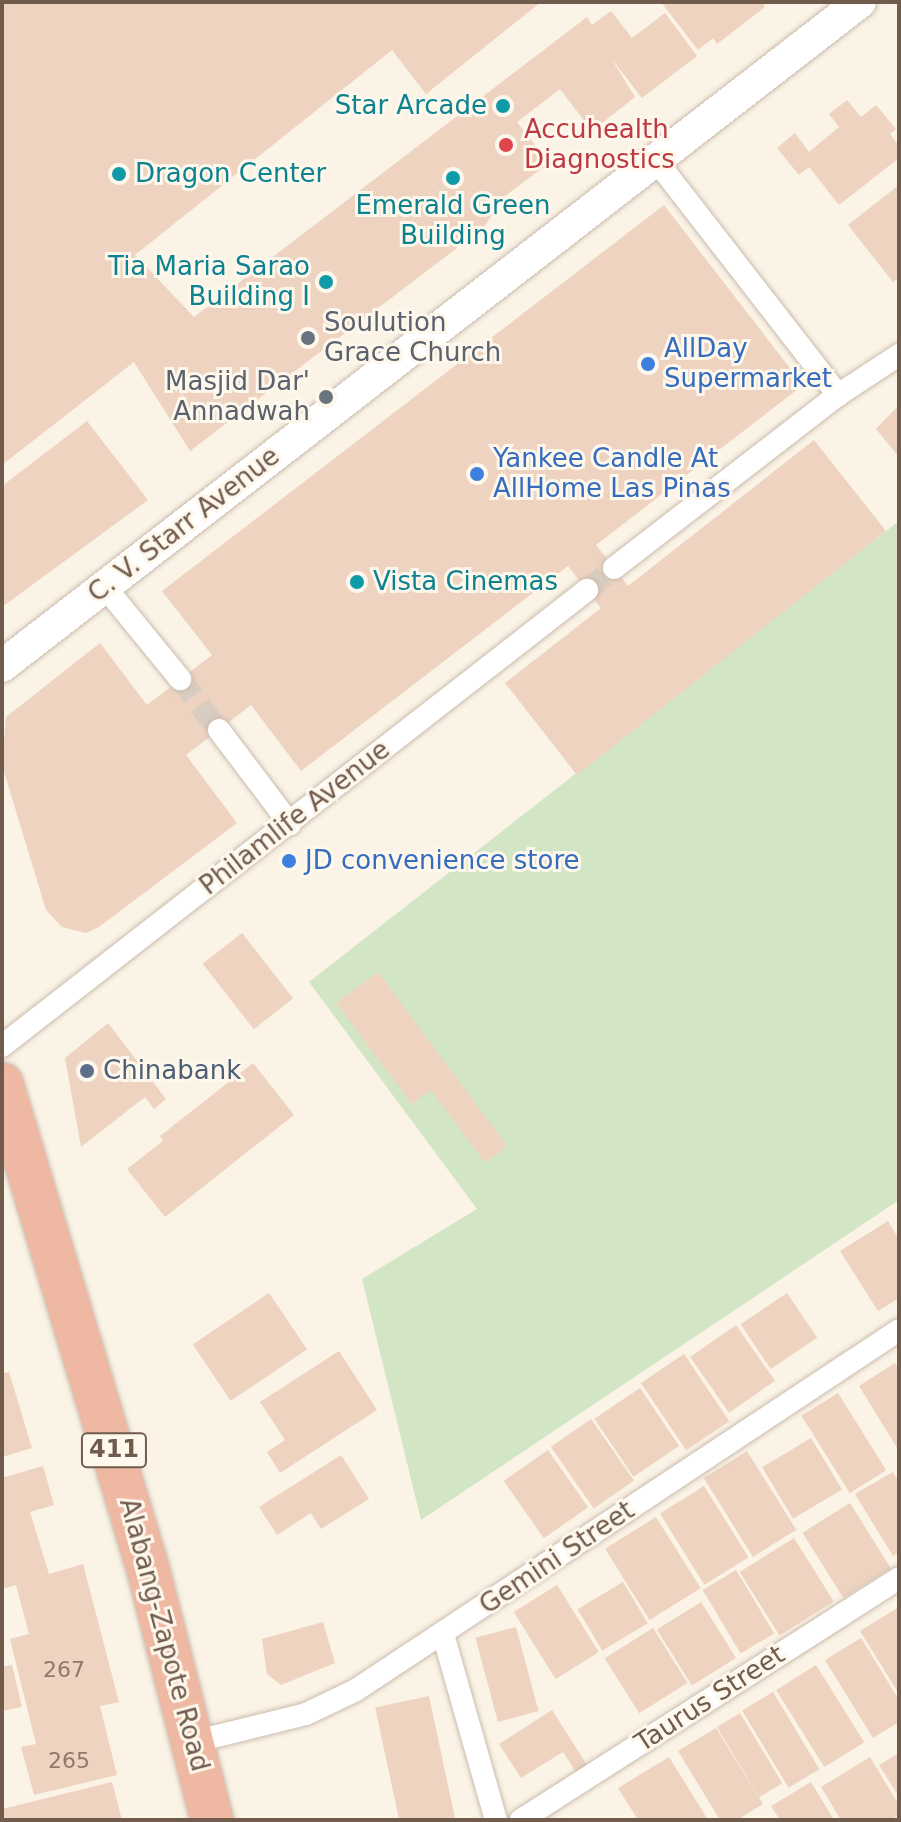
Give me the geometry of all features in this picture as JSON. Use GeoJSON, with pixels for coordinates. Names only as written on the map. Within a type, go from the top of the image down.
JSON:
{"type":"FeatureCollection","features":[{"type":"Feature","properties":{"kind":"highway","name":"Alabang-Zapote Road"},"geometry":{"type":"LineString","coordinates":[[2,1084],[110,1436],[212,1820]]}},
{"type":"Feature","properties":{"kind":"main road","name":"C. V. Starr Avenue"},"geometry":{"type":"LineString","coordinates":[[2,666],[860,2]]}},
{"type":"Feature","properties":{"kind":"street"},"geometry":{"type":"LineString","coordinates":[[655,159],[838,395]]}},
{"type":"Feature","properties":{"kind":"street"},"geometry":{"type":"LineString","coordinates":[[614,568],[838,395],[899,355]]}},
{"type":"Feature","properties":{"kind":"street"},"geometry":{"type":"LineString","coordinates":[[105,587],[180,679]]}},
{"type":"Feature","properties":{"kind":"street","name":"Philamlife Avenue"},"geometry":{"type":"LineString","coordinates":[[2,1046],[587,590]]}},
{"type":"Feature","properties":{"kind":"street"},"geometry":{"type":"LineString","coordinates":[[219,730],[290,824]]}},
{"type":"Feature","properties":{"kind":"street","name":"Gemini Street"},"geometry":{"type":"LineString","coordinates":[[193,1742],[306,1714],[356,1690],[899,1330]]}},
{"type":"Feature","properties":{"kind":"street","name":"Taurus Street"},"geometry":{"type":"LineString","coordinates":[[521,1820],[899,1578]]}},
{"type":"Feature","properties":{"kind":"street"},"geometry":{"type":"LineString","coordinates":[[443,1634],[496,1820]]}},
{"type":"Feature","properties":{"kind":"green space"},"geometry":{"type":"Polygon","coordinates":[[[899,521],[899,1200],[421,1520],[362,1279],[477,1209],[309,982],[899,521]]]}},
{"type":"Feature","properties":{"kind":"building","name":"Dragon Center"},"geometry":{"type":"Polygon","coordinates":[[[2,2],[541,2],[426,94],[392,50],[135,255],[194,317],[587,17],[592,25],[611,11],[632,38],[665,13],[697,56],[642,98],[611,58],[635,97],[592,131],[560,89],[517,122],[549,163],[505,196],[484,227],[453,243],[457,248],[190,451],[134,362],[2,465],[2,2]]]}},
{"type":"Feature","properties":{"kind":"building"},"geometry":{"type":"Polygon","coordinates":[[[661,2],[762,2],[765,7],[717,44],[713,38],[698,50],[661,2]]]}},
{"type":"Feature","properties":{"kind":"building"},"geometry":{"type":"Polygon","coordinates":[[[847,100],[861,117],[876,105],[896,129],[890,134],[899,146],[899,158],[839,205],[809,167],[799,175],[777,148],[795,133],[809,152],[839,127],[829,114],[847,100]]]}},
{"type":"Feature","properties":{"kind":"building"},"geometry":{"type":"Polygon","coordinates":[[[899,185],[899,277],[893,282],[848,225],[899,185]]]}},
{"type":"Feature","properties":{"kind":"building"},"geometry":{"type":"Polygon","coordinates":[[[664,205],[803,385],[596,545],[628,586],[814,440],[886,531],[577,775],[505,683],[601,608],[568,566],[301,771],[251,705],[186,755],[237,823],[99,927],[86,933],[62,927],[46,910],[2,765],[6,717],[100,643],[147,705],[212,655],[162,591],[664,205]]]}},
{"type":"Feature","properties":{"kind":"building"},"geometry":{"type":"Polygon","coordinates":[[[899,405],[899,457],[876,429],[899,405]]]}},
{"type":"Feature","properties":{"kind":"building"},"geometry":{"type":"Polygon","coordinates":[[[87,421],[148,500],[2,607],[2,486],[87,421]]]}},
{"type":"Feature","properties":{"kind":"building"},"geometry":{"type":"Polygon","coordinates":[[[242,933],[293,998],[254,1029],[203,964],[242,933]]]}},
{"type":"Feature","properties":{"kind":"building"},"geometry":{"type":"Polygon","coordinates":[[[378,972],[507,1146],[485,1163],[431,1090],[412,1104],[336,1003],[378,972]]]}},
{"type":"Feature","properties":{"kind":"building"},"geometry":{"type":"Polygon","coordinates":[[[108,1023],[166,1099],[154,1109],[145,1097],[81,1147],[65,1058],[108,1023]]]}},
{"type":"Feature","properties":{"kind":"building"},"geometry":{"type":"Polygon","coordinates":[[[253,1063],[294,1115],[165,1217],[127,1169],[163,1141],[160,1136],[253,1063]]]}},
{"type":"Feature","properties":{"kind":"building"},"geometry":{"type":"Polygon","coordinates":[[[888,1221],[899,1239],[899,1298],[878,1311],[840,1251],[888,1221]]]}},
{"type":"Feature","properties":{"kind":"building"},"geometry":{"type":"Polygon","coordinates":[[[269,1293],[307,1349],[231,1401],[193,1344],[269,1293]]]}},
{"type":"Feature","properties":{"kind":"building"},"geometry":{"type":"Polygon","coordinates":[[[787,1293],[817,1338],[771,1369],[741,1324],[787,1293]]]}},
{"type":"Feature","properties":{"kind":"building"},"geometry":{"type":"Polygon","coordinates":[[[736,1325],[775,1381],[729,1413],[690,1357],[736,1325]]]}},
{"type":"Feature","properties":{"kind":"building"},"geometry":{"type":"Polygon","coordinates":[[[339,1351],[377,1410],[280,1473],[267,1452],[285,1440],[260,1402],[339,1351]]]}},
{"type":"Feature","properties":{"kind":"building"},"geometry":{"type":"Polygon","coordinates":[[[684,1354],[729,1421],[686,1450],[641,1383],[684,1354]]]}},
{"type":"Feature","properties":{"kind":"building"},"geometry":{"type":"Polygon","coordinates":[[[895,1363],[899,1370],[899,1451],[859,1386],[895,1363]]]}},
{"type":"Feature","properties":{"kind":"building"},"geometry":{"type":"Polygon","coordinates":[[[9,1372],[32,1448],[2,1457],[2,1374],[9,1372]]]}},
{"type":"Feature","properties":{"kind":"building"},"geometry":{"type":"Polygon","coordinates":[[[640,1388],[679,1446],[634,1477],[594,1419],[640,1388]]]}},
{"type":"Feature","properties":{"kind":"building"},"geometry":{"type":"Polygon","coordinates":[[[838,1393],[886,1470],[850,1493],[802,1416],[838,1393]]]}},
{"type":"Feature","properties":{"kind":"building"},"geometry":{"type":"Polygon","coordinates":[[[591,1419],[634,1480],[594,1509],[551,1447],[591,1419]]]}},
{"type":"Feature","properties":{"kind":"building"},"geometry":{"type":"Polygon","coordinates":[[[811,1438],[842,1489],[793,1519],[762,1467],[811,1438]]]}},
{"type":"Feature","properties":{"kind":"building"},"geometry":{"type":"Polygon","coordinates":[[[548,1450],[588,1507],[544,1538],[504,1481],[548,1450]]]}},
{"type":"Feature","properties":{"kind":"building"},"geometry":{"type":"Polygon","coordinates":[[[747,1451],[796,1530],[753,1557],[704,1478],[747,1451]]]}},
{"type":"Feature","properties":{"kind":"building"},"geometry":{"type":"Polygon","coordinates":[[[341,1455],[369,1499],[321,1529],[311,1513],[277,1535],[259,1507],[341,1455]]]}},
{"type":"Feature","properties":{"kind":"building"},"geometry":{"type":"Polygon","coordinates":[[[43,1466],[54,1505],[30,1512],[49,1574],[83,1564],[119,1702],[100,1706],[117,1775],[34,1795],[21,1747],[36,1744],[10,1639],[29,1634],[16,1585],[2,1589],[2,1478],[43,1466]]]}},
{"type":"Feature","properties":{"kind":"building"},"geometry":{"type":"Polygon","coordinates":[[[893,1472],[899,1482],[899,1552],[893,1556],[855,1494],[893,1472]]]}},
{"type":"Feature","properties":{"kind":"building"},"geometry":{"type":"Polygon","coordinates":[[[704,1486],[749,1557],[704,1585],[660,1514],[704,1486]]]}},
{"type":"Feature","properties":{"kind":"building"},"geometry":{"type":"Polygon","coordinates":[[[850,1503],[891,1568],[843,1598],[803,1533],[850,1503]]]}},
{"type":"Feature","properties":{"kind":"building"},"geometry":{"type":"Polygon","coordinates":[[[656,1517],[701,1588],[650,1620],[605,1549],[656,1517]]]}},
{"type":"Feature","properties":{"kind":"building"},"geometry":{"type":"Polygon","coordinates":[[[794,1538],[834,1602],[779,1636],[740,1572],[794,1538]]]}},
{"type":"Feature","properties":{"kind":"building"},"geometry":{"type":"Polygon","coordinates":[[[736,1570],[774,1633],[741,1654],[703,1590],[736,1570]]]}},
{"type":"Feature","properties":{"kind":"building"},"geometry":{"type":"Polygon","coordinates":[[[623,1582],[648,1623],[602,1650],[578,1609],[623,1582]]]}},
{"type":"Feature","properties":{"kind":"building"},"geometry":{"type":"Polygon","coordinates":[[[557,1585],[599,1652],[556,1679],[514,1612],[557,1585]]]}},
{"type":"Feature","properties":{"kind":"building"},"geometry":{"type":"Polygon","coordinates":[[[701,1602],[736,1658],[692,1686],[657,1630],[701,1602]]]}},
{"type":"Feature","properties":{"kind":"building"},"geometry":{"type":"Polygon","coordinates":[[[899,1607],[899,1694],[860,1631],[899,1607]]]}},
{"type":"Feature","properties":{"kind":"building"},"geometry":{"type":"Polygon","coordinates":[[[323,1622],[335,1663],[281,1685],[267,1674],[262,1639],[323,1622]]]}},
{"type":"Feature","properties":{"kind":"building"},"geometry":{"type":"Polygon","coordinates":[[[516,1627],[539,1711],[498,1722],[475,1638],[516,1627]]]}},
{"type":"Feature","properties":{"kind":"building"},"geometry":{"type":"Polygon","coordinates":[[[653,1628],[687,1683],[639,1713],[605,1658],[653,1628]]]}},
{"type":"Feature","properties":{"kind":"building"},"geometry":{"type":"Polygon","coordinates":[[[861,1638],[899,1700],[899,1722],[873,1738],[825,1660],[861,1638]]]}},
{"type":"Feature","properties":{"kind":"building"},"geometry":{"type":"Polygon","coordinates":[[[12,1665],[22,1707],[2,1711],[2,1667],[12,1665]]]}},
{"type":"Feature","properties":{"kind":"building"},"geometry":{"type":"Polygon","coordinates":[[[816,1665],[864,1742],[824,1767],[776,1690],[816,1665]]]}},
{"type":"Feature","properties":{"kind":"building"},"geometry":{"type":"Polygon","coordinates":[[[773,1692],[819,1769],[788,1788],[742,1711],[773,1692]]]}},
{"type":"Feature","properties":{"kind":"building"},"geometry":{"type":"Polygon","coordinates":[[[429,1696],[455,1818],[399,1820],[375,1707],[429,1696]]]}},
{"type":"Feature","properties":{"kind":"building"},"geometry":{"type":"Polygon","coordinates":[[[552,1710],[587,1765],[576,1772],[563,1752],[521,1778],[499,1744],[552,1710]]]}},
{"type":"Feature","properties":{"kind":"building"},"geometry":{"type":"Polygon","coordinates":[[[740,1713],[782,1783],[759,1797],[717,1727],[740,1713]]]}},
{"type":"Feature","properties":{"kind":"building"},"geometry":{"type":"Polygon","coordinates":[[[716,1728],[763,1804],[737,1820],[720,1820],[678,1751],[716,1728]]]}},
{"type":"Feature","properties":{"kind":"building"},"geometry":{"type":"Polygon","coordinates":[[[899,1753],[899,1797],[879,1765],[899,1753]]]}},
{"type":"Feature","properties":{"kind":"building"},"geometry":{"type":"Polygon","coordinates":[[[669,1757],[708,1820],[638,1820],[618,1788],[669,1757]]]}},
{"type":"Feature","properties":{"kind":"building"},"geometry":{"type":"Polygon","coordinates":[[[870,1757],[899,1805],[899,1815],[890,1820],[841,1820],[821,1787],[870,1757]]]}},
{"type":"Feature","properties":{"kind":"building"},"geometry":{"type":"Polygon","coordinates":[[[112,1782],[122,1820],[5,1820],[2,1809],[112,1782]]]}},
{"type":"Feature","properties":{"kind":"building"},"geometry":{"type":"Polygon","coordinates":[[[811,1782],[834,1820],[780,1820],[771,1806],[811,1782]]]}},
{"type":"Feature","properties":{"kind":"tunnel"},"geometry":{"type":"LineString","coordinates":[[587,590],[614,568]]}},
{"type":"Feature","properties":{"kind":"tunnel"},"geometry":{"type":"LineString","coordinates":[[180,679],[219,730]]}},
{"type":"Feature","properties":{"kind":"place","name":"Star Arcade"},"geometry":{"type":"Point","coordinates":[503,106]}},
{"type":"Feature","properties":{"kind":"place","name":"Accuhealth Diagnostics"},"geometry":{"type":"Point","coordinates":[506,145]}},
{"type":"Feature","properties":{"kind":"place","name":"Dragon Center"},"geometry":{"type":"Point","coordinates":[119,174]}},
{"type":"Feature","properties":{"kind":"place","name":"Emerald Green Building"},"geometry":{"type":"Point","coordinates":[453,178]}},
{"type":"Feature","properties":{"kind":"place","name":"Tia Maria Sarao Building I"},"geometry":{"type":"Point","coordinates":[326,282]}},
{"type":"Feature","properties":{"kind":"place","name":"Soulution Grace Church"},"geometry":{"type":"Point","coordinates":[308,338]}},
{"type":"Feature","properties":{"kind":"place","name":"AllDay Supermarket"},"geometry":{"type":"Point","coordinates":[648,364]}},
{"type":"Feature","properties":{"kind":"place","name":"Masjid Dar' Annadwah"},"geometry":{"type":"Point","coordinates":[326,397]}},
{"type":"Feature","properties":{"kind":"place","name":"Yankee Candle At AllHome Las Pinas"},"geometry":{"type":"Point","coordinates":[477,474]}},
{"type":"Feature","properties":{"kind":"place","name":"Vista Cinemas"},"geometry":{"type":"Point","coordinates":[357,582]}},
{"type":"Feature","properties":{"kind":"place","name":"JD convenience store"},"geometry":{"type":"Point","coordinates":[289,861]}},
{"type":"Feature","properties":{"kind":"place","name":"Chinabank"},"geometry":{"type":"Point","coordinates":[87,1071]}}]}
